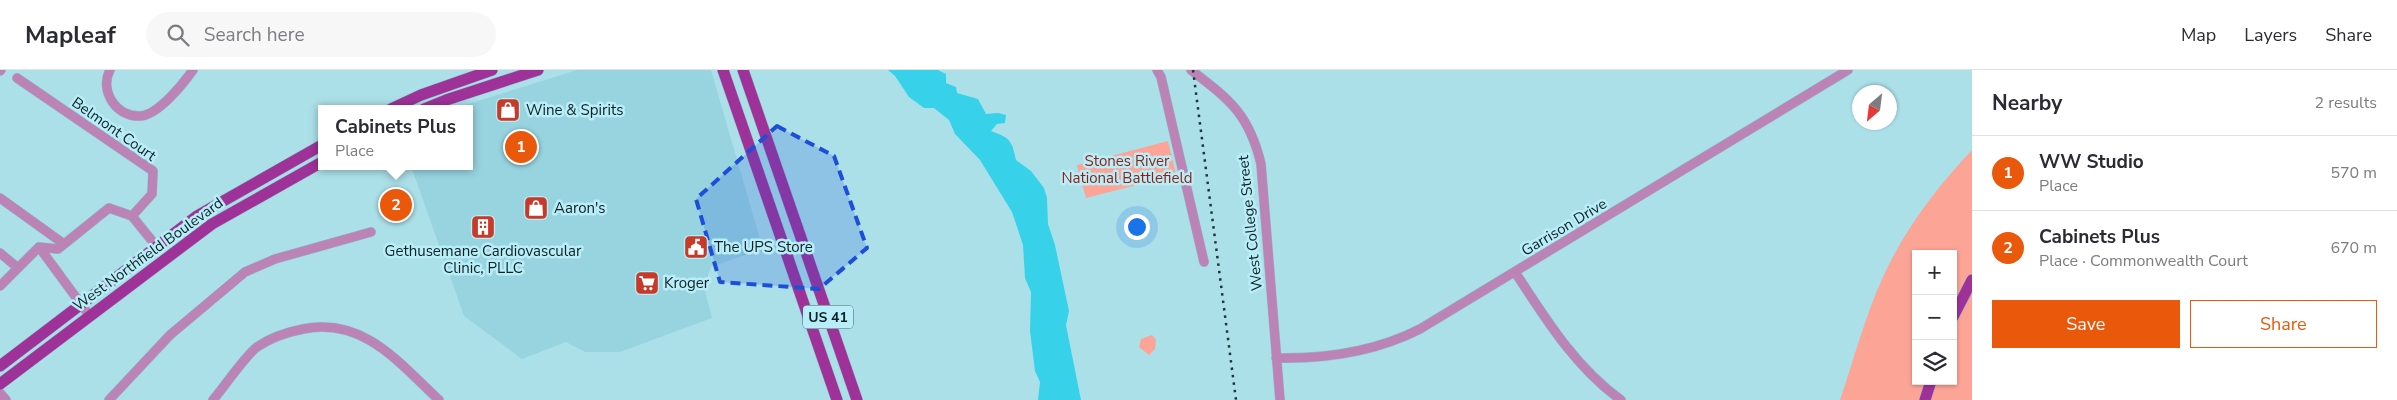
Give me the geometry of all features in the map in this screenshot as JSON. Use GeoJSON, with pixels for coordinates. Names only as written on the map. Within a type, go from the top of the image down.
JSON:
{"type":"FeatureCollection","features":[{"type":"Feature","properties":{"kind":"main road"},"geometry":{"type":"LineString","coordinates":[[400,105],[421,95],[492,70]]}},
{"type":"Feature","properties":{"kind":"main road"},"geometry":{"type":"LineString","coordinates":[[434,105],[538,70]]}},
{"type":"Feature","properties":{"kind":"main road","name":"US 41"},"geometry":{"type":"LineString","coordinates":[[723,70],[837,400]]}},
{"type":"Feature","properties":{"kind":"main road","name":"US 41"},"geometry":{"type":"LineString","coordinates":[[743,70],[857,400]]}},
{"type":"Feature","properties":{"kind":"main road","name":"West Northfield Boulevard"},"geometry":{"type":"LineString","coordinates":[[0,366],[197,216],[318,147]]}},
{"type":"Feature","properties":{"kind":"main road","name":"West Northfield Boulevard"},"geometry":{"type":"LineString","coordinates":[[0,384],[212,224],[318,164]]}},
{"type":"Feature","properties":{"kind":"main road"},"geometry":{"type":"LineString","coordinates":[[245,188],[252,200]]}},
{"type":"Feature","properties":{"kind":"main road"},"geometry":{"type":"LineString","coordinates":[[770,204],[787,199]]}},
{"type":"Feature","properties":{"kind":"main road"},"geometry":{"type":"LineString","coordinates":[[793,272],[811,266]]}},
{"type":"Feature","properties":{"kind":"main road"},"geometry":{"type":"LineString","coordinates":[[1957,310],[1972,280]]}},
{"type":"Feature","properties":{"kind":"main road"},"geometry":{"type":"LineString","coordinates":[[824,362],[842,356]]}},
{"type":"Feature","properties":{"kind":"main road"},"geometry":{"type":"LineString","coordinates":[[1925,400],[1930,385]]}},
{"type":"Feature","properties":{"kind":"street"},"geometry":{"type":"LineString","coordinates":[[110,70],[106,83],[108,95],[116,107],[128,113],[141,116],[160,106],[184,83],[193,70]]}},
{"type":"Feature","properties":{"kind":"street"},"geometry":{"type":"LineString","coordinates":[[1157,70],[1161,77],[1204,262]]}},
{"type":"Feature","properties":{"kind":"street","name":"West College Street"},"geometry":{"type":"LineString","coordinates":[[1191,70],[1235,107],[1246,121],[1255,138],[1261,164],[1280,400]]}},
{"type":"Feature","properties":{"kind":"street","name":"Garrison Drive"},"geometry":{"type":"LineString","coordinates":[[1276,358],[1300,358],[1353,353],[1400,339],[1515,272],[1848,70]]}},
{"type":"Feature","properties":{"kind":"street","name":"Belmont Court"},"geometry":{"type":"LineString","coordinates":[[17,78],[153,171],[152,194],[132,216]]}},
{"type":"Feature","properties":{"kind":"street"},"geometry":{"type":"LineString","coordinates":[[0,198],[64,244]]}},
{"type":"Feature","properties":{"kind":"street"},"geometry":{"type":"LineString","coordinates":[[38,247],[58,249],[109,208],[132,216],[157,247]]}},
{"type":"Feature","properties":{"kind":"street"},"geometry":{"type":"LineString","coordinates":[[109,400],[170,336],[206,303],[245,272],[275,259],[371,232]]}},
{"type":"Feature","properties":{"kind":"street"},"geometry":{"type":"LineString","coordinates":[[0,286],[38,247]]}},
{"type":"Feature","properties":{"kind":"street"},"geometry":{"type":"LineString","coordinates":[[38,247],[89,315]]}},
{"type":"Feature","properties":{"kind":"street"},"geometry":{"type":"LineString","coordinates":[[0,253],[18,268]]}},
{"type":"Feature","properties":{"kind":"street"},"geometry":{"type":"LineString","coordinates":[[1515,272],[1554,332],[1590,374],[1621,400]]}},
{"type":"Feature","properties":{"kind":"street"},"geometry":{"type":"LineString","coordinates":[[213,400],[257,347],[288,332],[313,327],[338,327],[366,337],[384,349],[439,400]]}},
{"type":"Feature","properties":{"kind":"street"},"geometry":{"type":"LineString","coordinates":[[0,393],[6,400]]}},
{"type":"Feature","properties":{"kind":"highlighted area"},"geometry":{"type":"Polygon","coordinates":[[[777,126],[834,156],[867,248],[819,289],[720,282],[696,199],[777,126]]]}},
{"type":"Feature","properties":{"kind":"shaded area"},"geometry":{"type":"Polygon","coordinates":[[[577,70],[711,70],[760,239],[751,253],[711,267],[704,287],[712,318],[620,352],[585,352],[566,342],[522,359],[464,316],[412,170],[473,170],[473,105],[465,105],[577,70]]]}},
{"type":"Feature","properties":{"kind":"green space","name":"Stones River National Battlefield"},"geometry":{"type":"Polygon","coordinates":[[[1168,141],[1176,175],[1086,198],[1077,165],[1168,141]]]}},
{"type":"Feature","properties":{"kind":"green space"},"geometry":{"type":"Polygon","coordinates":[[[1972,150],[1972,400],[1840,400],[1860,338],[1883,277],[1901,242],[1934,194],[1972,150]]]}},
{"type":"Feature","properties":{"kind":"green space"},"geometry":{"type":"Polygon","coordinates":[[[1152,335],[1156,340],[1155,349],[1149,355],[1139,347],[1141,339],[1152,335]]]}},
{"type":"Feature","properties":{"kind":"water"},"geometry":{"type":"Polygon","coordinates":[[[888,70],[938,70],[946,74],[946,83],[956,87],[957,93],[978,99],[986,114],[998,113],[1006,115],[1005,123],[997,124],[991,131],[1009,141],[1016,160],[1031,171],[1044,188],[1047,198],[1048,224],[1055,245],[1069,311],[1066,325],[1081,400],[1038,400],[1040,382],[1035,371],[1030,331],[1031,292],[1025,278],[1023,245],[1012,212],[980,160],[955,134],[949,120],[934,108],[924,108],[909,97],[895,76],[888,70]]]}},
{"type":"Feature","properties":{"kind":"railway"},"geometry":{"type":"LineString","coordinates":[[1193,70],[1236,400]]}},
{"type":"Feature","properties":{"kind":"place","name":"Wine & Spirits"},"geometry":{"type":"Point","coordinates":[508,110]}},
{"type":"Feature","properties":{"kind":"place","name":"WW Studio"},"geometry":{"type":"Point","coordinates":[521,147]}},
{"type":"Feature","properties":{"kind":"place","name":"Cabinets Plus"},"geometry":{"type":"Point","coordinates":[396,205]}},
{"type":"Feature","properties":{"kind":"place","name":"Aaron's"},"geometry":{"type":"Point","coordinates":[536,208]}},
{"type":"Feature","properties":{"kind":"place","name":"Gethusemane Cardiovascular Clinic, PLLC"},"geometry":{"type":"Point","coordinates":[483,227]}},
{"type":"Feature","properties":{"kind":"place","name":"The UPS Store"},"geometry":{"type":"Point","coordinates":[696,247]}},
{"type":"Feature","properties":{"kind":"place","name":"Kroger"},"geometry":{"type":"Point","coordinates":[647,283]}}]}
